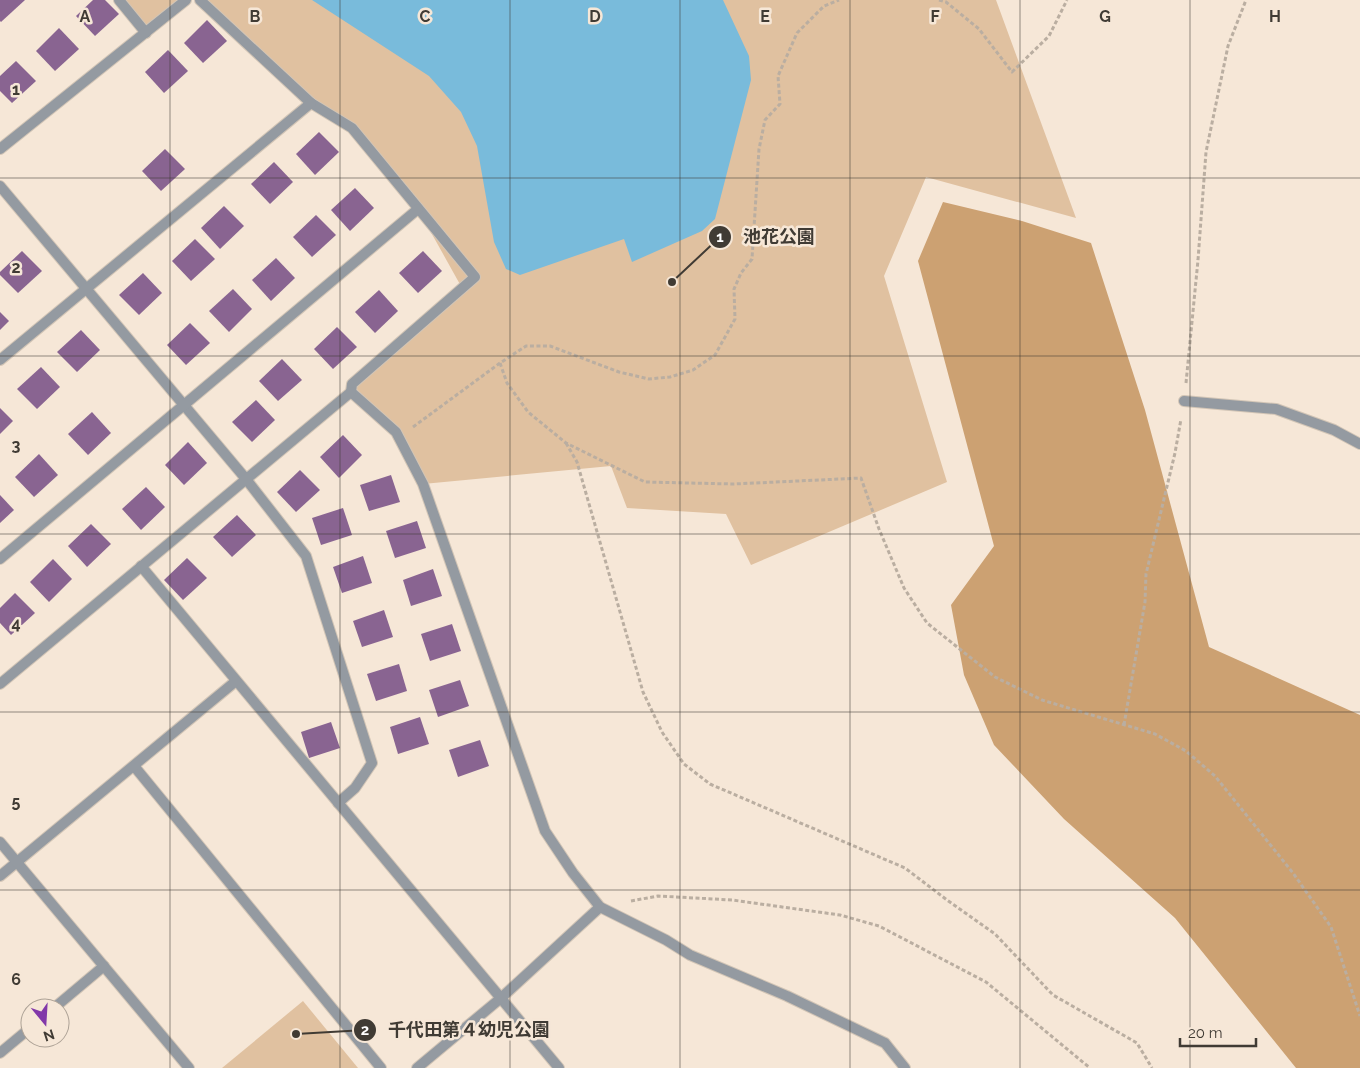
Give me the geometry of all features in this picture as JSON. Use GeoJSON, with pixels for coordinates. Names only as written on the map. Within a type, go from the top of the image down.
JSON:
{"type":"FeatureCollection","features":[{"type":"Feature","properties":{"kind":"street"},"geometry":{"type":"LineString","coordinates":[[119,0],[146,33]]}},
{"type":"Feature","properties":{"kind":"street"},"geometry":{"type":"LineString","coordinates":[[0,149],[186,0]]}},
{"type":"Feature","properties":{"kind":"street"},"geometry":{"type":"LineString","coordinates":[[0,684],[351,392],[352,384],[475,277],[352,128],[311,103],[200,0]]}},
{"type":"Feature","properties":{"kind":"street"},"geometry":{"type":"LineString","coordinates":[[0,360],[311,103]]}},
{"type":"Feature","properties":{"kind":"street"},"geometry":{"type":"LineString","coordinates":[[0,186],[246,479],[306,556],[372,763],[355,788],[338,803]]}},
{"type":"Feature","properties":{"kind":"street"},"geometry":{"type":"LineString","coordinates":[[0,559],[418,209]]}},
{"type":"Feature","properties":{"kind":"street"},"geometry":{"type":"LineString","coordinates":[[351,392],[396,432],[423,484],[546,831],[573,874],[600,907],[666,940],[690,955],[787,996],[885,1043],[905,1068]]}},
{"type":"Feature","properties":{"kind":"street"},"geometry":{"type":"LineString","coordinates":[[1184,401],[1276,410],[1334,430],[1360,444]]}},
{"type":"Feature","properties":{"kind":"street"},"geometry":{"type":"LineString","coordinates":[[141,566],[559,1068]]}},
{"type":"Feature","properties":{"kind":"street"},"geometry":{"type":"LineString","coordinates":[[0,876],[236,681]]}},
{"type":"Feature","properties":{"kind":"street"},"geometry":{"type":"LineString","coordinates":[[134,766],[381,1068]]}},
{"type":"Feature","properties":{"kind":"street"},"geometry":{"type":"LineString","coordinates":[[0,842],[189,1068]]}},
{"type":"Feature","properties":{"kind":"street"},"geometry":{"type":"LineString","coordinates":[[417,1068],[500,998],[600,907]]}},
{"type":"Feature","properties":{"kind":"street"},"geometry":{"type":"LineString","coordinates":[[66,998],[104,966]]}},
{"type":"Feature","properties":{"kind":"street"},"geometry":{"type":"LineString","coordinates":[[0,1052],[20,1036]]}},
{"type":"Feature","properties":{"kind":"path"},"geometry":{"type":"LineString","coordinates":[[399,437],[526,346],[550,346],[619,372],[649,379],[693,370],[715,355],[735,319],[734,289],[741,273],[752,259],[758,149],[765,120],[780,104],[778,76],[798,33],[824,6],[839,0]]}},
{"type":"Feature","properties":{"kind":"path"},"geometry":{"type":"LineString","coordinates":[[939,0],[946,2],[979,28],[1012,72],[1049,36],[1067,0]]}},
{"type":"Feature","properties":{"kind":"path"},"geometry":{"type":"LineString","coordinates":[[1124,725],[1146,602],[1146,574],[1175,453],[1184,401],[1198,260],[1206,152],[1228,46],[1246,0]]}},
{"type":"Feature","properties":{"kind":"path"},"geometry":{"type":"LineString","coordinates":[[500,363],[507,383],[528,412],[566,443],[645,482],[734,484],[861,478],[879,529],[904,588],[927,623],[995,677],[1042,700],[1155,734],[1186,751],[1216,776],[1293,873],[1331,927],[1360,1016]]}},
{"type":"Feature","properties":{"kind":"path"},"geometry":{"type":"LineString","coordinates":[[566,443],[577,462],[643,692],[662,732],[684,764],[710,784],[905,868],[995,934],[1053,995],[1137,1043],[1152,1068]]}},
{"type":"Feature","properties":{"kind":"path"},"geometry":{"type":"LineString","coordinates":[[600,907],[658,896],[732,900],[840,915],[879,926],[986,982],[1090,1068]]}},
{"type":"Feature","properties":{"kind":"shaded area"},"geometry":{"type":"Polygon","coordinates":[[[119,0],[186,0],[146,33],[119,0]]]}},
{"type":"Feature","properties":{"kind":"shaded area"},"geometry":{"type":"Polygon","coordinates":[[[200,0],[996,0],[1076,218],[926,177],[884,276],[947,482],[751,565],[726,514],[627,508],[611,466],[423,484],[396,432],[352,384],[462,288],[418,209],[352,128],[311,103],[200,0]]]}},
{"type":"Feature","properties":{"kind":"shaded area"},"geometry":{"type":"Polygon","coordinates":[[[943,202],[1022,221],[1091,243],[1145,410],[1209,647],[1360,715],[1360,1068],[1296,1068],[1175,918],[1064,819],[994,745],[964,675],[951,605],[994,546],[918,261],[943,202]]]}},
{"type":"Feature","properties":{"kind":"shaded area"},"geometry":{"type":"Polygon","coordinates":[[[303,1001],[358,1068],[222,1068],[303,1001]]]}},
{"type":"Feature","properties":{"kind":"water"},"geometry":{"type":"Polygon","coordinates":[[[312,0],[723,0],[749,56],[751,80],[715,219],[702,231],[632,262],[624,239],[520,275],[506,269],[494,242],[477,146],[461,112],[429,76],[312,0]]]}},
{"type":"Feature","properties":{"kind":"building"},"geometry":{"type":"Polygon","coordinates":[[[0,0],[25,0],[1,22],[0,0]]]}},
{"type":"Feature","properties":{"kind":"building"},"geometry":{"type":"Polygon","coordinates":[[[93,0],[105,0],[119,14],[95,36],[76,16],[93,0]]]}},
{"type":"Feature","properties":{"kind":"building"},"geometry":{"type":"Polygon","coordinates":[[[207,20],[227,41],[203,63],[184,43],[207,20]]]}},
{"type":"Feature","properties":{"kind":"building"},"geometry":{"type":"Polygon","coordinates":[[[59,28],[79,49],[55,71],[36,51],[59,28]]]}},
{"type":"Feature","properties":{"kind":"building"},"geometry":{"type":"Polygon","coordinates":[[[168,50],[188,71],[164,93],[145,72],[168,50]]]}},
{"type":"Feature","properties":{"kind":"building"},"geometry":{"type":"Polygon","coordinates":[[[16,61],[36,81],[12,103],[0,91],[0,76],[16,61]]]}},
{"type":"Feature","properties":{"kind":"building"},"geometry":{"type":"Polygon","coordinates":[[[319,132],[339,152],[315,175],[296,154],[319,132]]]}},
{"type":"Feature","properties":{"kind":"building"},"geometry":{"type":"Polygon","coordinates":[[[165,149],[185,169],[161,191],[142,171],[165,149]]]}},
{"type":"Feature","properties":{"kind":"building"},"geometry":{"type":"Polygon","coordinates":[[[274,162],[293,182],[270,204],[251,184],[274,162]]]}},
{"type":"Feature","properties":{"kind":"building"},"geometry":{"type":"Polygon","coordinates":[[[355,188],[374,208],[350,231],[331,210],[355,188]]]}},
{"type":"Feature","properties":{"kind":"building"},"geometry":{"type":"Polygon","coordinates":[[[224,206],[244,226],[220,249],[201,228],[224,206]]]}},
{"type":"Feature","properties":{"kind":"building"},"geometry":{"type":"Polygon","coordinates":[[[316,215],[336,235],[312,257],[293,237],[316,215]]]}},
{"type":"Feature","properties":{"kind":"building"},"geometry":{"type":"Polygon","coordinates":[[[195,239],[215,259],[191,281],[172,261],[195,239]]]}},
{"type":"Feature","properties":{"kind":"building"},"geometry":{"type":"Polygon","coordinates":[[[22,251],[42,271],[18,293],[0,275],[0,272],[22,251]]]}},
{"type":"Feature","properties":{"kind":"building"},"geometry":{"type":"Polygon","coordinates":[[[423,251],[442,271],[418,293],[399,273],[423,251]]]}},
{"type":"Feature","properties":{"kind":"building"},"geometry":{"type":"Polygon","coordinates":[[[276,258],[295,278],[271,301],[252,280],[276,258]]]}},
{"type":"Feature","properties":{"kind":"building"},"geometry":{"type":"Polygon","coordinates":[[[143,273],[162,293],[139,315],[119,295],[143,273]]]}},
{"type":"Feature","properties":{"kind":"building"},"geometry":{"type":"Polygon","coordinates":[[[233,289],[252,309],[229,332],[209,311],[233,289]]]}},
{"type":"Feature","properties":{"kind":"building"},"geometry":{"type":"Polygon","coordinates":[[[379,290],[398,311],[375,333],[355,312],[379,290]]]}},
{"type":"Feature","properties":{"kind":"building"},"geometry":{"type":"Polygon","coordinates":[[[0,312],[9,321],[0,330],[0,312]]]}},
{"type":"Feature","properties":{"kind":"building"},"geometry":{"type":"Polygon","coordinates":[[[190,323],[210,343],[186,365],[167,345],[190,323]]]}},
{"type":"Feature","properties":{"kind":"building"},"geometry":{"type":"Polygon","coordinates":[[[337,327],[357,347],[333,369],[314,349],[337,327]]]}},
{"type":"Feature","properties":{"kind":"building"},"geometry":{"type":"Polygon","coordinates":[[[81,330],[100,350],[77,372],[57,352],[81,330]]]}},
{"type":"Feature","properties":{"kind":"building"},"geometry":{"type":"Polygon","coordinates":[[[282,359],[302,380],[278,401],[259,381],[282,359]]]}},
{"type":"Feature","properties":{"kind":"building"},"geometry":{"type":"Polygon","coordinates":[[[41,367],[60,387],[37,409],[17,389],[41,367]]]}},
{"type":"Feature","properties":{"kind":"building"},"geometry":{"type":"Polygon","coordinates":[[[256,400],[275,420],[252,442],[232,422],[256,400]]]}},
{"type":"Feature","properties":{"kind":"building"},"geometry":{"type":"Polygon","coordinates":[[[0,408],[13,421],[0,434],[0,408]]]}},
{"type":"Feature","properties":{"kind":"building"},"geometry":{"type":"Polygon","coordinates":[[[92,412],[111,433],[88,455],[68,434],[92,412]]]}},
{"type":"Feature","properties":{"kind":"building"},"geometry":{"type":"Polygon","coordinates":[[[343,435],[362,455],[339,478],[320,457],[343,435]]]}},
{"type":"Feature","properties":{"kind":"building"},"geometry":{"type":"Polygon","coordinates":[[[188,442],[207,463],[184,485],[165,465],[188,442]]]}},
{"type":"Feature","properties":{"kind":"building"},"geometry":{"type":"Polygon","coordinates":[[[39,454],[58,475],[34,497],[15,477],[39,454]]]}},
{"type":"Feature","properties":{"kind":"building"},"geometry":{"type":"Polygon","coordinates":[[[300,470],[320,490],[296,512],[277,492],[300,470]]]}},
{"type":"Feature","properties":{"kind":"building"},"geometry":{"type":"Polygon","coordinates":[[[391,475],[400,502],[369,511],[360,485],[391,475]]]}},
{"type":"Feature","properties":{"kind":"building"},"geometry":{"type":"Polygon","coordinates":[[[146,487],[165,507],[141,530],[122,509],[146,487]]]}},
{"type":"Feature","properties":{"kind":"building"},"geometry":{"type":"Polygon","coordinates":[[[0,495],[14,510],[0,523],[0,495]]]}},
{"type":"Feature","properties":{"kind":"building"},"geometry":{"type":"Polygon","coordinates":[[[343,508],[352,535],[321,545],[312,518],[343,508]]]}},
{"type":"Feature","properties":{"kind":"building"},"geometry":{"type":"Polygon","coordinates":[[[237,515],[256,535],[232,557],[213,537],[237,515]]]}},
{"type":"Feature","properties":{"kind":"building"},"geometry":{"type":"Polygon","coordinates":[[[417,521],[426,548],[395,558],[386,531],[417,521]]]}},
{"type":"Feature","properties":{"kind":"building"},"geometry":{"type":"Polygon","coordinates":[[[91,524],[111,544],[87,567],[68,546],[91,524]]]}},
{"type":"Feature","properties":{"kind":"building"},"geometry":{"type":"Polygon","coordinates":[[[363,556],[372,583],[342,593],[333,567],[363,556]]]}},
{"type":"Feature","properties":{"kind":"building"},"geometry":{"type":"Polygon","coordinates":[[[187,558],[207,578],[183,600],[164,580],[187,558]]]}},
{"type":"Feature","properties":{"kind":"building"},"geometry":{"type":"Polygon","coordinates":[[[53,559],[72,579],[49,602],[30,582],[53,559]]]}},
{"type":"Feature","properties":{"kind":"building"},"geometry":{"type":"Polygon","coordinates":[[[433,569],[442,596],[411,606],[403,580],[433,569]]]}},
{"type":"Feature","properties":{"kind":"building"},"geometry":{"type":"Polygon","coordinates":[[[15,593],[35,613],[11,635],[0,623],[0,608],[15,593]]]}},
{"type":"Feature","properties":{"kind":"building"},"geometry":{"type":"Polygon","coordinates":[[[384,610],[393,637],[362,647],[353,621],[384,610]]]}},
{"type":"Feature","properties":{"kind":"building"},"geometry":{"type":"Polygon","coordinates":[[[452,624],[461,651],[430,661],[421,634],[452,624]]]}},
{"type":"Feature","properties":{"kind":"building"},"geometry":{"type":"Polygon","coordinates":[[[399,664],[407,691],[376,701],[367,674],[399,664]]]}},
{"type":"Feature","properties":{"kind":"building"},"geometry":{"type":"Polygon","coordinates":[[[460,680],[469,706],[438,717],[429,690],[460,680]]]}},
{"type":"Feature","properties":{"kind":"building"},"geometry":{"type":"Polygon","coordinates":[[[420,717],[429,744],[398,754],[390,727],[420,717]]]}},
{"type":"Feature","properties":{"kind":"building"},"geometry":{"type":"Polygon","coordinates":[[[331,722],[340,748],[309,758],[301,732],[331,722]]]}},
{"type":"Feature","properties":{"kind":"building"},"geometry":{"type":"Polygon","coordinates":[[[480,740],[489,766],[458,777],[449,750],[480,740]]]}},
{"type":"Feature","properties":{"kind":"place","name":"池花公園"},"geometry":{"type":"Point","coordinates":[672,282]}},
{"type":"Feature","properties":{"kind":"place","name":"千代田第４幼児公園"},"geometry":{"type":"Point","coordinates":[296,1034]}}]}
